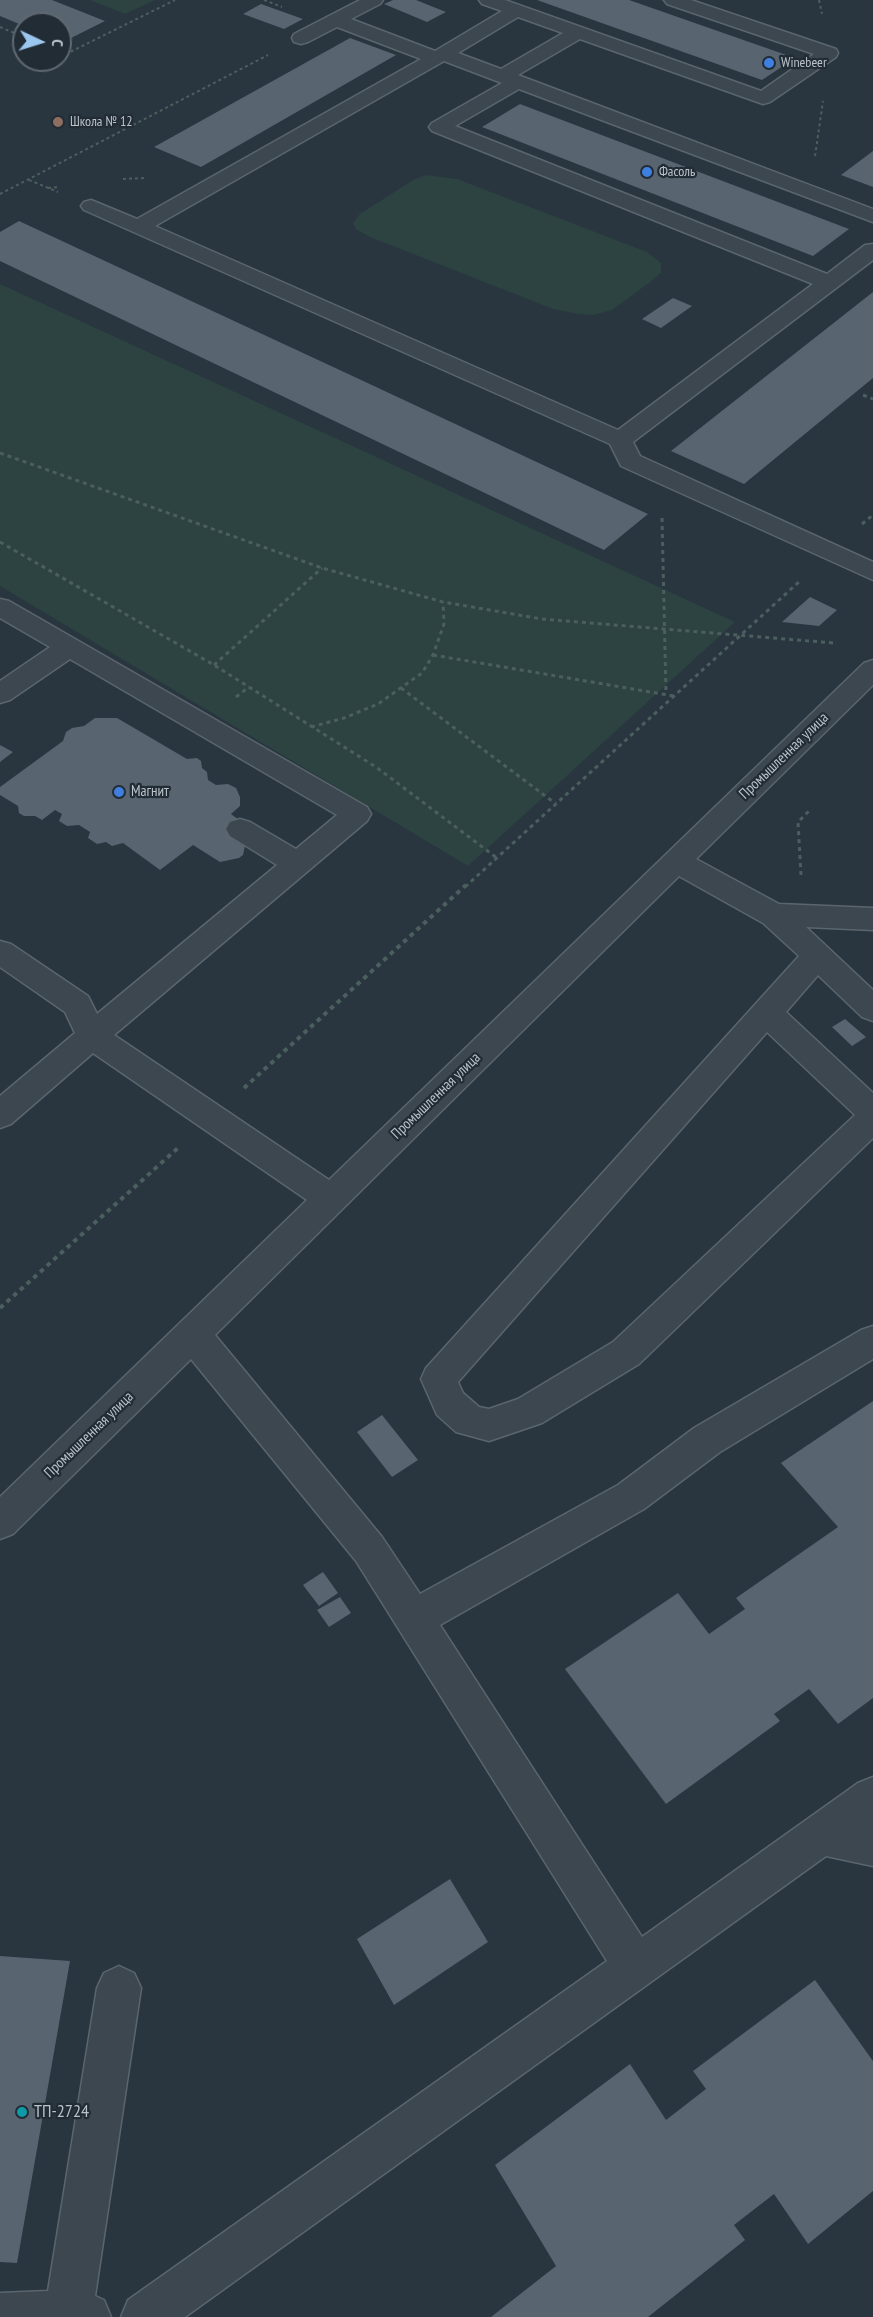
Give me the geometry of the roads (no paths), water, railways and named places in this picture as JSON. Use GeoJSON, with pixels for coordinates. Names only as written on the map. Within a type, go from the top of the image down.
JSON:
{"type":"FeatureCollection","features":[{"type":"Feature","properties":{"kind":"street"},"geometry":{"type":"LineString","coordinates":[[301,38],[374,0]]}},
{"type":"Feature","properties":{"kind":"street"},"geometry":{"type":"LineString","coordinates":[[488,0],[763,98],[829,53],[673,0]]}},
{"type":"Feature","properties":{"kind":"street"},"geometry":{"type":"LineString","coordinates":[[138,227],[517,10]]}},
{"type":"Feature","properties":{"kind":"street"},"geometry":{"type":"LineString","coordinates":[[336,20],[510,79],[873,216]]}},
{"type":"Feature","properties":{"kind":"street"},"geometry":{"type":"LineString","coordinates":[[578,32],[439,127],[829,283]]}},
{"type":"Feature","properties":{"kind":"street"},"geometry":{"type":"LineString","coordinates":[[91,206],[620,440],[630,461],[830,553],[868,563]]}},
{"type":"Feature","properties":{"kind":"street"},"geometry":{"type":"LineString","coordinates":[[620,440],[873,250]]}},
{"type":"Feature","properties":{"kind":"street"},"geometry":{"type":"LineString","coordinates":[[0,607],[357,814],[0,1115]]}},
{"type":"Feature","properties":{"kind":"street"},"geometry":{"type":"LineString","coordinates":[[0,694],[69,647]]}},
{"type":"Feature","properties":{"kind":"street","name":"Промышленная улица"},"geometry":{"type":"LineString","coordinates":[[0,1522],[873,669]]}},
{"type":"Feature","properties":{"kind":"street"},"geometry":{"type":"LineString","coordinates":[[240,829],[297,864]]}},
{"type":"Feature","properties":{"kind":"street"},"geometry":{"type":"LineString","coordinates":[[676,861],[774,915],[873,1009]]}},
{"type":"Feature","properties":{"kind":"street"},"geometry":{"type":"LineString","coordinates":[[774,915],[873,920]]}},
{"type":"Feature","properties":{"kind":"street"},"geometry":{"type":"LineString","coordinates":[[0,952],[77,1004],[92,1036],[331,1199]]}},
{"type":"Feature","properties":{"kind":"street"},"geometry":{"type":"LineString","coordinates":[[817,956],[439,1379],[450,1404],[469,1421],[489,1425],[529,1412],[626,1353],[873,1118]]}},
{"type":"Feature","properties":{"kind":"street"},"geometry":{"type":"LineString","coordinates":[[766,1012],[873,1113]]}},
{"type":"Feature","properties":{"kind":"street"},"geometry":{"type":"LineString","coordinates":[[192,1334],[369,1550],[636,1967]]}},
{"type":"Feature","properties":{"kind":"street"},"geometry":{"type":"LineString","coordinates":[[413,1619],[631,1497],[707,1440],[873,1341]]}},
{"type":"Feature","properties":{"kind":"street"},"geometry":{"type":"LineString","coordinates":[[145,2317],[873,1798]]}},
{"type":"Feature","properties":{"kind":"street"},"geometry":{"type":"LineString","coordinates":[[823,1834],[873,1845]]}},
{"type":"Feature","properties":{"kind":"street"},"geometry":{"type":"LineString","coordinates":[[0,2317],[78,2315],[118,1988]]}},
{"type":"Feature","properties":{"kind":"place","name":"Winebeer"},"geometry":{"type":"Point","coordinates":[769,63]}},
{"type":"Feature","properties":{"kind":"place","name":"Школа № 12"},"geometry":{"type":"Point","coordinates":[58,122]}},
{"type":"Feature","properties":{"kind":"place","name":"Фасоль"},"geometry":{"type":"Point","coordinates":[647,172]}},
{"type":"Feature","properties":{"kind":"place","name":"Магнит"},"geometry":{"type":"Point","coordinates":[119,792]}},
{"type":"Feature","properties":{"kind":"place","name":"ТП-2724"},"geometry":{"type":"Point","coordinates":[22,2112]}}]}
